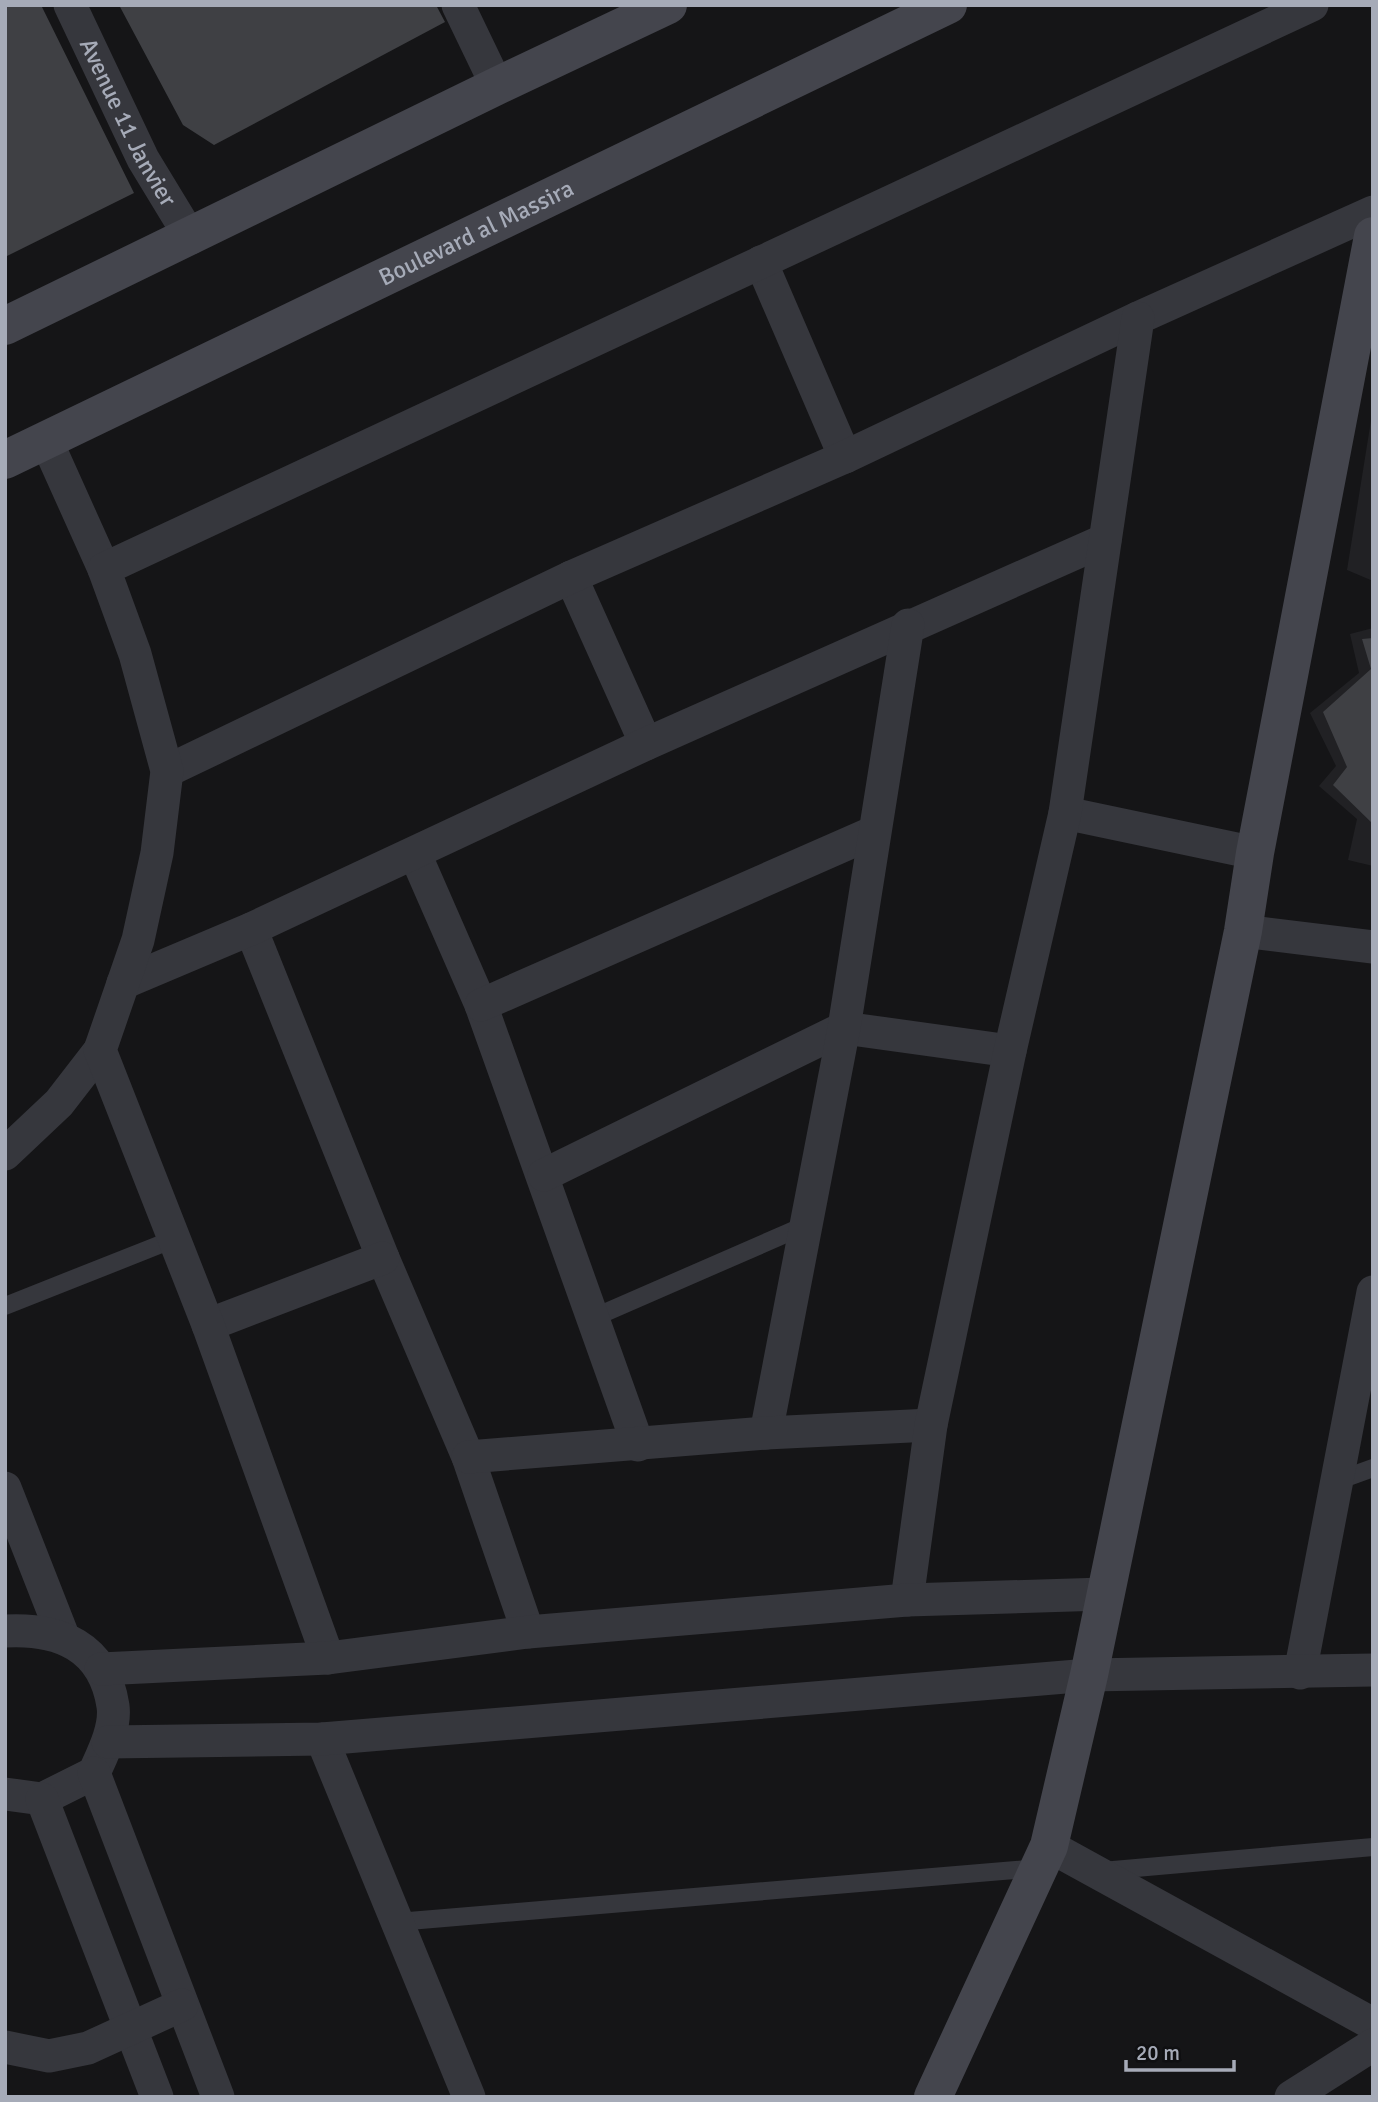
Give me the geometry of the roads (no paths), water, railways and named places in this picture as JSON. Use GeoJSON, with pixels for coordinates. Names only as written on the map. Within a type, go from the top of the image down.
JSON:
{"type":"FeatureCollection","features":[{"type":"Feature","properties":{"kind":"street","name":"Avenue 11 Janvier"},"geometry":{"type":"LineString","coordinates":[[71,5],[143,159],[191,238]]}},
{"type":"Feature","properties":{"kind":"street"},"geometry":{"type":"LineString","coordinates":[[458,5],[496,86]]}},
{"type":"Feature","properties":{"kind":"street"},"geometry":{"type":"LineString","coordinates":[[5,326],[668,5]]}},
{"type":"Feature","properties":{"kind":"street","name":"Boulevard al Massira"},"geometry":{"type":"LineString","coordinates":[[5,460],[948,5]]}},
{"type":"Feature","properties":{"kind":"street"},"geometry":{"type":"LineString","coordinates":[[104,569],[1312,5]]}},
{"type":"Feature","properties":{"kind":"street"},"geometry":{"type":"LineString","coordinates":[[167,771],[571,577],[845,457],[1138,318],[1373,212]]}},
{"type":"Feature","properties":{"kind":"street"},"geometry":{"type":"LineString","coordinates":[[933,2097],[1044,1857],[1089,1675],[1243,931],[1255,853],[1373,236]]}},
{"type":"Feature","properties":{"kind":"street"},"geometry":{"type":"LineString","coordinates":[[761,262],[845,457]]}},
{"type":"Feature","properties":{"kind":"street"},"geometry":{"type":"LineString","coordinates":[[907,1600],[931,1425],[1010,1051],[1065,813],[1138,318]]}},
{"type":"Feature","properties":{"kind":"street"},"geometry":{"type":"LineString","coordinates":[[5,1154],[60,1103],[100,1050],[138,940],[157,853],[167,771],[135,654],[104,569],[46,440]]}},
{"type":"Feature","properties":{"kind":"street"},"geometry":{"type":"LineString","coordinates":[[123,983],[251,929],[908,625],[1105,540]]}},
{"type":"Feature","properties":{"kind":"street"},"geometry":{"type":"LineString","coordinates":[[571,577],[646,744]]}},
{"type":"Feature","properties":{"kind":"street"},"geometry":{"type":"LineString","coordinates":[[766,1433],[844,1028],[908,625]]}},
{"type":"Feature","properties":{"kind":"street"},"geometry":{"type":"LineString","coordinates":[[1065,813],[1255,853]]}},
{"type":"Feature","properties":{"kind":"street"},"geometry":{"type":"LineString","coordinates":[[481,1005],[874,832]]}},
{"type":"Feature","properties":{"kind":"street"},"geometry":{"type":"LineString","coordinates":[[415,854],[481,1005],[595,1317],[638,1445]]}},
{"type":"Feature","properties":{"kind":"street"},"geometry":{"type":"LineString","coordinates":[[251,929],[383,1258],[468,1457],[528,1632]]}},
{"type":"Feature","properties":{"kind":"street"},"geometry":{"type":"LineString","coordinates":[[1243,931],[1373,947]]}},
{"type":"Feature","properties":{"kind":"street"},"geometry":{"type":"LineString","coordinates":[[544,1175],[844,1028],[1010,1051]]}},
{"type":"Feature","properties":{"kind":"street"},"geometry":{"type":"LineString","coordinates":[[100,1050],[208,1325],[328,1658]]}},
{"type":"Feature","properties":{"kind":"street"},"geometry":{"type":"LineString","coordinates":[[208,1325],[383,1258]]}},
{"type":"Feature","properties":{"kind":"street"},"geometry":{"type":"LineString","coordinates":[[1300,1673],[1373,1292]]}},
{"type":"Feature","properties":{"kind":"street"},"geometry":{"type":"LineString","coordinates":[[468,1457],[766,1433],[931,1425]]}},
{"type":"Feature","properties":{"kind":"street"},"geometry":{"type":"LineString","coordinates":[[5,1488],[63,1636]]}},
{"type":"Feature","properties":{"kind":"street"},"geometry":{"type":"LineString","coordinates":[[101,1670],[328,1658],[528,1632],[907,1600],[1104,1594]]}},
{"type":"Feature","properties":{"kind":"street"},"geometry":{"type":"LineString","coordinates":[[5,1632],[32,1630],[63,1636],[81,1647],[101,1670],[113,1707],[108,1742],[94,1773],[43,1799],[5,1794]]}},
{"type":"Feature","properties":{"kind":"street"},"geometry":{"type":"LineString","coordinates":[[108,1742],[322,1739],[1089,1675],[1373,1670]]}},
{"type":"Feature","properties":{"kind":"street"},"geometry":{"type":"LineString","coordinates":[[322,1739],[469,2097]]}},
{"type":"Feature","properties":{"kind":"street"},"geometry":{"type":"LineString","coordinates":[[94,1773],[218,2097]]}},
{"type":"Feature","properties":{"kind":"street"},"geometry":{"type":"LineString","coordinates":[[43,1799],[157,2097]]}},
{"type":"Feature","properties":{"kind":"street"},"geometry":{"type":"LineString","coordinates":[[1044,1857],[1095,1871],[1373,2024]]}},
{"type":"Feature","properties":{"kind":"street"},"geometry":{"type":"LineString","coordinates":[[5,2047],[50,2056],[88,2048],[181,2005]]}},
{"type":"Feature","properties":{"kind":"street"},"geometry":{"type":"LineString","coordinates":[[1291,2097],[1373,2045]]}},
{"type":"Feature","properties":{"kind":"lane"},"geometry":{"type":"LineString","coordinates":[[595,1317],[806,1225]]}},
{"type":"Feature","properties":{"kind":"lane"},"geometry":{"type":"LineString","coordinates":[[5,1306],[174,1239]]}},
{"type":"Feature","properties":{"kind":"lane"},"geometry":{"type":"LineString","coordinates":[[1337,1481],[1373,1468]]}},
{"type":"Feature","properties":{"kind":"lane"},"geometry":{"type":"LineString","coordinates":[[1095,1871],[1373,1847]]}},
{"type":"Feature","properties":{"kind":"lane"},"geometry":{"type":"LineString","coordinates":[[397,1922],[1044,1857]]}}]}
